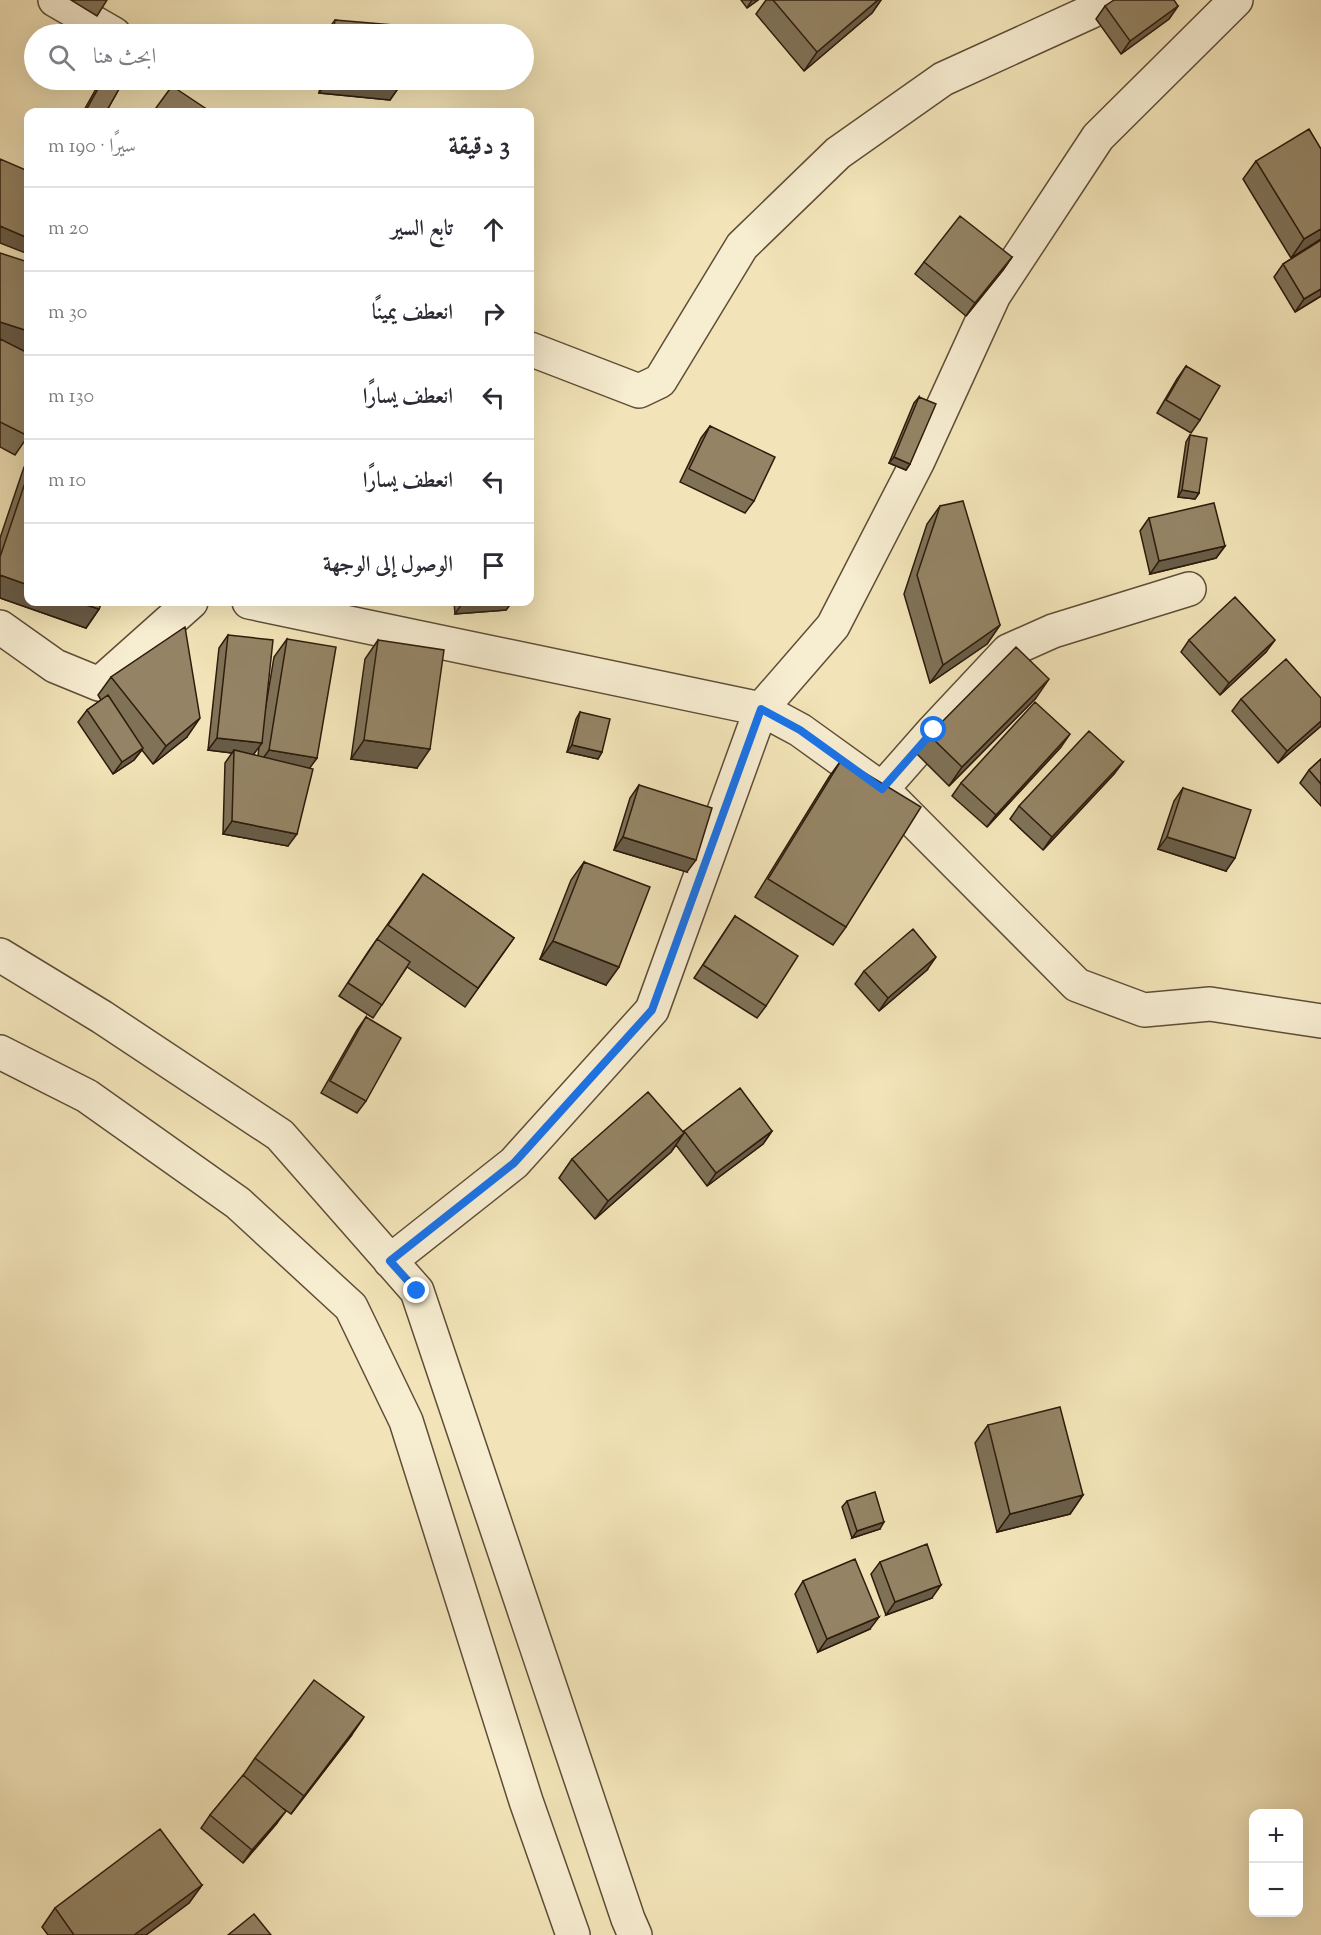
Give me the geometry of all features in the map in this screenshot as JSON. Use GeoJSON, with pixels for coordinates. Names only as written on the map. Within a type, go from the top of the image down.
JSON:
{"type":"FeatureCollection","features":[{"type":"Feature","properties":{"kind":"street"},"geometry":{"type":"LineString","coordinates":[[55,0],[97,24]]}},
{"type":"Feature","properties":{"kind":"street"},"geometry":{"type":"LineString","coordinates":[[534,351],[639,390],[660,381],[742,246],[838,153],[943,79],[1092,11],[1108,0]]}},
{"type":"Feature","properties":{"kind":"street"},"geometry":{"type":"LineString","coordinates":[[390,1261],[514,1163],[652,1010],[761,709],[833,626],[918,461],[994,295],[1098,137],[1236,0]]}},
{"type":"Feature","properties":{"kind":"street"},"geometry":{"type":"LineString","coordinates":[[882,789],[1008,651],[1053,632],[1189,589]]}},
{"type":"Feature","properties":{"kind":"street"},"geometry":{"type":"LineString","coordinates":[[0,627],[55,666],[99,684],[187,606]]}},
{"type":"Feature","properties":{"kind":"street"},"geometry":{"type":"LineString","coordinates":[[268,606],[761,709],[800,730],[882,789],[1077,985],[1144,1010],[1210,1004],[1321,1021]]}},
{"type":"Feature","properties":{"kind":"street"},"geometry":{"type":"LineString","coordinates":[[0,955],[102,1017],[280,1136],[417,1291],[635,1935]]}},
{"type":"Feature","properties":{"kind":"street"},"geometry":{"type":"LineString","coordinates":[[0,1052],[87,1096],[238,1203],[351,1307],[406,1421],[526,1801],[573,1935]]}},
{"type":"Feature","properties":{"kind":"building"},"geometry":{"type":"Polygon","coordinates":[[[773,0],[878,0],[817,52],[773,0]]]}},
{"type":"Feature","properties":{"kind":"building"},"geometry":{"type":"Polygon","coordinates":[[[1114,0],[1174,0],[1178,6],[1130,41],[1105,6],[1114,0]]]}},
{"type":"Feature","properties":{"kind":"building"},"geometry":{"type":"Polygon","coordinates":[[[335,20],[382,24],[334,24],[335,20]]]}},
{"type":"Feature","properties":{"kind":"building"},"geometry":{"type":"Polygon","coordinates":[[[97,90],[118,90],[108,108],[87,108],[97,90]]]}},
{"type":"Feature","properties":{"kind":"building"},"geometry":{"type":"Polygon","coordinates":[[[169,90],[178,90],[205,108],[156,108],[169,90]]]}},
{"type":"Feature","properties":{"kind":"building"},"geometry":{"type":"Polygon","coordinates":[[[1309,129],[1321,149],[1321,229],[1304,239],[1256,161],[1309,129]]]}},
{"type":"Feature","properties":{"kind":"building"},"geometry":{"type":"Polygon","coordinates":[[[0,159],[24,169],[24,236],[0,226],[0,159]]]}},
{"type":"Feature","properties":{"kind":"building"},"geometry":{"type":"Polygon","coordinates":[[[960,216],[1012,257],[975,303],[924,262],[960,216]]]}},
{"type":"Feature","properties":{"kind":"building"},"geometry":{"type":"Polygon","coordinates":[[[1321,240],[1321,289],[1304,299],[1283,264],[1321,240]]]}},
{"type":"Feature","properties":{"kind":"building"},"geometry":{"type":"Polygon","coordinates":[[[0,253],[24,261],[24,330],[0,322],[0,253]]]}},
{"type":"Feature","properties":{"kind":"building"},"geometry":{"type":"Polygon","coordinates":[[[0,339],[24,351],[24,434],[0,422],[0,339]]]}},
{"type":"Feature","properties":{"kind":"building"},"geometry":{"type":"Polygon","coordinates":[[[1186,366],[1220,386],[1200,420],[1166,400],[1186,366]]]}},
{"type":"Feature","properties":{"kind":"building"},"geometry":{"type":"Polygon","coordinates":[[[919,397],[936,404],[910,464],[894,457],[919,397]]]}},
{"type":"Feature","properties":{"kind":"building"},"geometry":{"type":"Polygon","coordinates":[[[710,426],[775,457],[754,501],[689,469],[710,426]]]}},
{"type":"Feature","properties":{"kind":"building"},"geometry":{"type":"Polygon","coordinates":[[[1190,435],[1207,438],[1199,493],[1182,490],[1190,435]]]}},
{"type":"Feature","properties":{"kind":"building"},"geometry":{"type":"Polygon","coordinates":[[[24,486],[24,584],[0,575],[0,557],[24,486]]]}},
{"type":"Feature","properties":{"kind":"building"},"geometry":{"type":"Polygon","coordinates":[[[963,501],[1000,625],[943,665],[917,575],[940,506],[963,501]]]}},
{"type":"Feature","properties":{"kind":"building"},"geometry":{"type":"Polygon","coordinates":[[[1214,503],[1225,546],[1159,561],[1149,518],[1214,503]]]}},
{"type":"Feature","properties":{"kind":"building"},"geometry":{"type":"Polygon","coordinates":[[[1235,597],[1275,640],[1229,683],[1189,640],[1235,597]]]}},
{"type":"Feature","properties":{"kind":"building"},"geometry":{"type":"Polygon","coordinates":[[[185,627],[200,718],[166,746],[111,677],[185,627]]]}},
{"type":"Feature","properties":{"kind":"building"},"geometry":{"type":"Polygon","coordinates":[[[228,635],[273,640],[262,743],[217,738],[228,635]]]}},
{"type":"Feature","properties":{"kind":"building"},"geometry":{"type":"Polygon","coordinates":[[[287,639],[336,647],[317,758],[269,750],[287,639]]]}},
{"type":"Feature","properties":{"kind":"building"},"geometry":{"type":"Polygon","coordinates":[[[378,640],[444,650],[430,749],[364,740],[378,640]]]}},
{"type":"Feature","properties":{"kind":"building"},"geometry":{"type":"Polygon","coordinates":[[[1016,647],[1049,679],[962,767],[929,735],[1016,647]]]}},
{"type":"Feature","properties":{"kind":"building"},"geometry":{"type":"Polygon","coordinates":[[[1286,659],[1321,698],[1321,721],[1287,751],[1241,699],[1286,659]]]}},
{"type":"Feature","properties":{"kind":"building"},"geometry":{"type":"Polygon","coordinates":[[[108,695],[143,748],[122,762],[87,710],[108,695]]]}},
{"type":"Feature","properties":{"kind":"building"},"geometry":{"type":"Polygon","coordinates":[[[1035,702],[1070,734],[996,815],[961,783],[1035,702]]]}},
{"type":"Feature","properties":{"kind":"building"},"geometry":{"type":"Polygon","coordinates":[[[580,712],[610,719],[602,752],[572,745],[580,712]]]}},
{"type":"Feature","properties":{"kind":"building"},"geometry":{"type":"Polygon","coordinates":[[[1089,731],[1123,762],[1052,837],[1019,806],[1089,731]]]}},
{"type":"Feature","properties":{"kind":"building"},"geometry":{"type":"Polygon","coordinates":[[[234,750],[313,769],[297,834],[232,821],[234,750]]]}},
{"type":"Feature","properties":{"kind":"building"},"geometry":{"type":"Polygon","coordinates":[[[842,759],[921,807],[846,927],[768,879],[842,759]]]}},
{"type":"Feature","properties":{"kind":"building"},"geometry":{"type":"Polygon","coordinates":[[[1321,759],[1321,784],[1309,770],[1321,759]]]}},
{"type":"Feature","properties":{"kind":"building"},"geometry":{"type":"Polygon","coordinates":[[[639,785],[712,808],[696,860],[623,837],[639,785]]]}},
{"type":"Feature","properties":{"kind":"building"},"geometry":{"type":"Polygon","coordinates":[[[1183,788],[1251,810],[1235,858],[1167,837],[1183,788]]]}},
{"type":"Feature","properties":{"kind":"building"},"geometry":{"type":"Polygon","coordinates":[[[584,862],[650,887],[619,967],[553,941],[584,862]]]}},
{"type":"Feature","properties":{"kind":"building"},"geometry":{"type":"Polygon","coordinates":[[[423,874],[514,938],[478,988],[388,925],[423,874]]]}},
{"type":"Feature","properties":{"kind":"building"},"geometry":{"type":"Polygon","coordinates":[[[735,916],[798,956],[766,1006],[703,965],[735,916]]]}},
{"type":"Feature","properties":{"kind":"building"},"geometry":{"type":"Polygon","coordinates":[[[913,929],[936,957],[888,998],[864,971],[913,929]]]}},
{"type":"Feature","properties":{"kind":"building"},"geometry":{"type":"Polygon","coordinates":[[[377,939],[410,962],[382,1005],[348,983],[377,939]]]}},
{"type":"Feature","properties":{"kind":"building"},"geometry":{"type":"Polygon","coordinates":[[[366,1017],[401,1038],[366,1101],[330,1081],[366,1017]]]}},
{"type":"Feature","properties":{"kind":"building"},"geometry":{"type":"Polygon","coordinates":[[[740,1088],[772,1131],[716,1173],[684,1131],[740,1088]]]}},
{"type":"Feature","properties":{"kind":"building"},"geometry":{"type":"Polygon","coordinates":[[[648,1092],[684,1133],[608,1201],[572,1159],[648,1092]]]}},
{"type":"Feature","properties":{"kind":"building"},"geometry":{"type":"Polygon","coordinates":[[[1060,1407],[1083,1495],[1010,1514],[988,1425],[1060,1407]]]}},
{"type":"Feature","properties":{"kind":"building"},"geometry":{"type":"Polygon","coordinates":[[[875,1492],[884,1522],[857,1531],[847,1501],[875,1492]]]}},
{"type":"Feature","properties":{"kind":"building"},"geometry":{"type":"Polygon","coordinates":[[[927,1544],[941,1585],[895,1602],[880,1562],[927,1544]]]}},
{"type":"Feature","properties":{"kind":"building"},"geometry":{"type":"Polygon","coordinates":[[[855,1559],[879,1617],[827,1639],[803,1581],[855,1559]]]}},
{"type":"Feature","properties":{"kind":"building"},"geometry":{"type":"Polygon","coordinates":[[[314,1680],[364,1717],[304,1796],[255,1758],[314,1680]]]}},
{"type":"Feature","properties":{"kind":"building"},"geometry":{"type":"Polygon","coordinates":[[[243,1775],[286,1811],[252,1850],[210,1815],[243,1775]]]}},
{"type":"Feature","properties":{"kind":"building"},"geometry":{"type":"Polygon","coordinates":[[[160,1829],[202,1885],[134,1935],[74,1935],[55,1908],[160,1829]]]}},
{"type":"Feature","properties":{"kind":"building"},"geometry":{"type":"Polygon","coordinates":[[[254,1914],[271,1935],[228,1935],[254,1914]]]}},
{"type":"Feature","properties":{"kind":"route"},"geometry":{"type":"LineString","coordinates":[[417,1291],[390,1261],[514,1163],[652,1010],[761,709],[800,730],[882,789],[934,730]]}}]}
